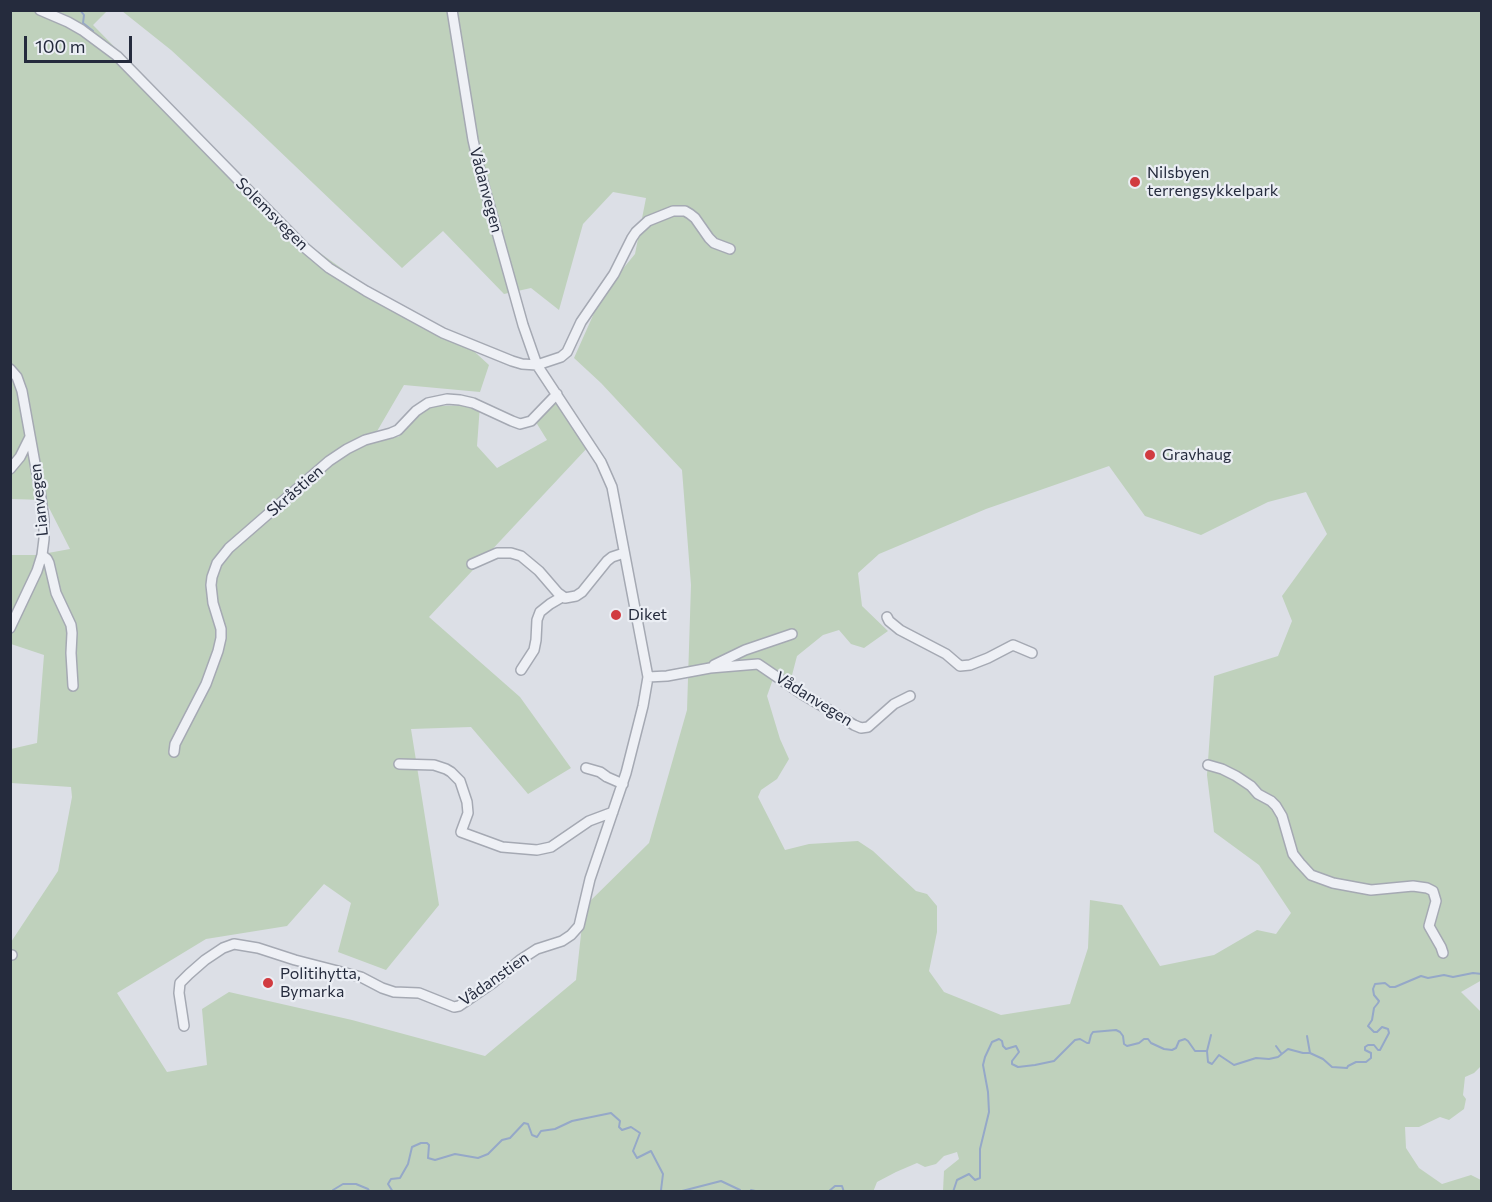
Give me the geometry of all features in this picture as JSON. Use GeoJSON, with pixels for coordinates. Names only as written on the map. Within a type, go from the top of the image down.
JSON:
{"type":"FeatureCollection","features":[{"type":"Feature","properties":{"kind":"street","name":"Solemsvegen"},"geometry":{"type":"LineString","coordinates":[[40,10],[82,30],[117,56],[296,239],[329,268],[443,333],[512,361],[537,365]]}},
{"type":"Feature","properties":{"kind":"street","name":"Vådanvegen"},"geometry":{"type":"LineString","coordinates":[[452,10],[473,140],[523,326],[537,365],[601,462],[612,487],[648,677],[623,784],[590,879],[579,926]]}},
{"type":"Feature","properties":{"kind":"street"},"geometry":{"type":"LineString","coordinates":[[537,365],[561,357],[567,352],[580,322],[614,274],[636,232],[648,221],[673,211],[685,211],[690,213],[714,243],[730,249]]}},
{"type":"Feature","properties":{"kind":"street","name":"Lianvegen"},"geometry":{"type":"LineString","coordinates":[[10,369],[17,377],[22,391],[43,511],[44,539],[42,555],[34,577],[10,628]]}},
{"type":"Feature","properties":{"kind":"street","name":"Skråstien"},"geometry":{"type":"LineString","coordinates":[[174,752],[175,744],[206,684],[218,651],[221,629],[213,603],[211,585],[217,563],[230,548],[329,461],[365,440],[398,430],[416,411],[428,403],[441,399],[460,400],[473,403],[520,424],[531,421],[556,394]]}},
{"type":"Feature","properties":{"kind":"street"},"geometry":{"type":"LineString","coordinates":[[10,469],[20,457],[30,437]]}},
{"type":"Feature","properties":{"kind":"street"},"geometry":{"type":"LineString","coordinates":[[472,564],[496,553],[521,556],[539,571],[562,597]]}},
{"type":"Feature","properties":{"kind":"street"},"geometry":{"type":"LineString","coordinates":[[521,670],[534,650],[540,612],[562,597],[576,596],[607,561],[624,553]]}},
{"type":"Feature","properties":{"kind":"street"},"geometry":{"type":"LineString","coordinates":[[42,555],[49,563],[56,593],[71,625],[73,686]]}},
{"type":"Feature","properties":{"kind":"street"},"geometry":{"type":"LineString","coordinates":[[887,617],[900,630],[946,654],[960,666],[988,658],[1012,645],[1032,653]]}},
{"type":"Feature","properties":{"kind":"street","name":"Vådanvegen"},"geometry":{"type":"LineString","coordinates":[[710,668],[746,650],[792,634]]}},
{"type":"Feature","properties":{"kind":"street","name":"Vådanvegen"},"geometry":{"type":"LineString","coordinates":[[648,677],[710,668],[761,665],[802,694],[861,728],[868,727],[894,704],[910,696]]}},
{"type":"Feature","properties":{"kind":"street"},"geometry":{"type":"LineString","coordinates":[[399,764],[434,765],[451,772],[460,780],[467,801],[468,813],[461,832],[502,847],[537,850],[551,847],[589,821],[613,812]]}},
{"type":"Feature","properties":{"kind":"street"},"geometry":{"type":"LineString","coordinates":[[1208,765],[1236,776],[1276,806],[1282,816],[1293,854],[1311,875],[1333,883],[1375,890],[1404,887],[1430,889],[1436,901],[1429,926],[1443,954]]}},
{"type":"Feature","properties":{"kind":"street"},"geometry":{"type":"LineString","coordinates":[[586,768],[600,772],[623,784]]}},
{"type":"Feature","properties":{"kind":"street","name":"Vådanstien"},"geometry":{"type":"LineString","coordinates":[[184,1026],[179,993],[180,983],[205,960],[228,945],[240,944],[258,948],[361,977],[388,990],[419,993],[454,1006],[464,1003],[537,949],[571,936],[579,926]]}},
{"type":"Feature","properties":{"kind":"green space"},"geometry":{"type":"Polygon","coordinates":[[[11,11],[107,11],[93,25],[309,245],[366,286],[453,332],[489,365],[480,392],[404,385],[376,433],[398,437],[428,406],[480,405],[477,446],[497,468],[547,440],[534,419],[556,400],[589,446],[429,617],[520,697],[571,768],[528,794],[471,727],[411,729],[439,905],[386,970],[338,952],[351,903],[324,884],[287,926],[206,939],[117,993],[167,1072],[207,1065],[202,1009],[229,992],[352,1020],[485,1056],[576,980],[584,907],[649,843],[687,710],[691,585],[682,470],[601,383],[574,358],[603,293],[635,254],[646,198],[613,192],[583,224],[559,310],[531,288],[504,294],[443,231],[402,268],[171,50],[122,11],[1481,11],[1482,980],[1461,992],[1481,1012],[1481,1066],[1474,1073],[1465,1077],[1464,1109],[1449,1120],[1440,1117],[1419,1127],[1405,1127],[1406,1148],[1419,1168],[1442,1184],[1471,1175],[1481,1180],[1481,1191],[943,1191],[944,1171],[959,1159],[957,1152],[944,1156],[936,1164],[925,1167],[917,1163],[896,1172],[877,1182],[873,1192],[11,1191],[11,942],[58,871],[72,797],[71,787],[11,783],[11,749],[37,743],[44,655],[11,644],[11,555],[37,555],[70,549],[45,500],[11,499],[11,11]],[[1109,466],[986,509],[879,554],[858,573],[862,606],[888,631],[864,648],[851,644],[839,630],[823,635],[797,656],[791,679],[773,679],[767,696],[780,739],[789,759],[777,779],[761,790],[758,797],[785,850],[809,844],[858,841],[873,851],[916,891],[927,894],[937,906],[937,932],[929,971],[944,992],[1001,1015],[1070,1004],[1088,948],[1090,900],[1122,905],[1160,966],[1214,955],[1257,930],[1276,934],[1291,913],[1259,865],[1214,832],[1207,775],[1214,676],[1278,656],[1292,621],[1282,596],[1327,534],[1306,492],[1268,502],[1201,535],[1145,516],[1109,466]]]}},
{"type":"Feature","properties":{"kind":"waterway"},"geometry":{"type":"LineString","coordinates":[[80,10],[84,15],[83,23],[93,31]]}},
{"type":"Feature","properties":{"kind":"waterway"},"geometry":{"type":"LineString","coordinates":[[953,1192],[957,1180],[969,1174],[975,1180],[980,1178],[980,1149],[989,1112],[983,1065],[992,1042],[999,1039],[1006,1049],[1016,1046],[1019,1052],[1012,1064],[1018,1067],[1054,1061],[1075,1040],[1080,1039],[1089,1043],[1093,1032],[1116,1030],[1123,1036],[1124,1044],[1127,1046],[1148,1039],[1151,1043],[1164,1049],[1172,1050],[1176,1048],[1179,1041],[1185,1039],[1195,1051],[1207,1051],[1208,1062],[1212,1064],[1219,1055],[1234,1065],[1256,1058],[1278,1057],[1288,1049],[1310,1053],[1323,1059],[1332,1067],[1347,1068],[1356,1062],[1366,1062],[1371,1058],[1371,1053],[1365,1050],[1365,1047],[1374,1045],[1380,1050],[1389,1033],[1388,1029],[1382,1027],[1374,1032],[1368,1026],[1379,1001],[1374,995],[1375,984],[1385,983],[1390,987],[1395,987],[1421,976],[1428,978],[1444,975],[1453,977],[1473,973],[1482,974]]}},
{"type":"Feature","properties":{"kind":"waterway"},"geometry":{"type":"LineString","coordinates":[[1207,1051],[1211,1035]]}},
{"type":"Feature","properties":{"kind":"waterway"},"geometry":{"type":"LineString","coordinates":[[1307,1036],[1310,1053]]}},
{"type":"Feature","properties":{"kind":"waterway"},"geometry":{"type":"LineString","coordinates":[[1276,1046],[1281,1053]]}},
{"type":"Feature","properties":{"kind":"waterway"},"geometry":{"type":"LineString","coordinates":[[393,1192],[388,1184],[391,1179],[400,1178],[408,1164],[412,1147],[421,1143],[429,1145],[428,1158],[435,1160],[455,1154],[478,1158],[488,1154],[502,1140],[510,1138],[524,1123],[528,1124],[532,1135],[537,1137],[541,1131],[555,1129],[572,1121],[611,1113],[620,1121],[619,1127],[622,1130],[631,1127],[640,1133],[633,1151],[637,1158],[651,1151],[663,1174],[661,1190],[663,1192]]}},
{"type":"Feature","properties":{"kind":"waterway"},"geometry":{"type":"LineString","coordinates":[[682,1191],[721,1181],[740,1190]]}},
{"type":"Feature","properties":{"kind":"waterway"},"geometry":{"type":"LineString","coordinates":[[333,1192],[343,1184],[356,1184],[370,1192]]}},
{"type":"Feature","properties":{"kind":"waterway"},"geometry":{"type":"LineString","coordinates":[[828,1192],[835,1186],[842,1186],[844,1192]]}},
{"type":"Feature","properties":{"kind":"waterway"},"geometry":{"type":"LineString","coordinates":[[751,1190],[760,1192]]}},
{"type":"Feature","properties":{"kind":"place","name":"Nilsbyen terrengsykkelpark"},"geometry":{"type":"Point","coordinates":[1135,182]}},
{"type":"Feature","properties":{"kind":"place","name":"Gravhaug"},"geometry":{"type":"Point","coordinates":[1150,455]}},
{"type":"Feature","properties":{"kind":"place","name":"Diket"},"geometry":{"type":"Point","coordinates":[616,615]}},
{"type":"Feature","properties":{"kind":"place","name":"Politihytta, Bymarka"},"geometry":{"type":"Point","coordinates":[268,983]}}]}
